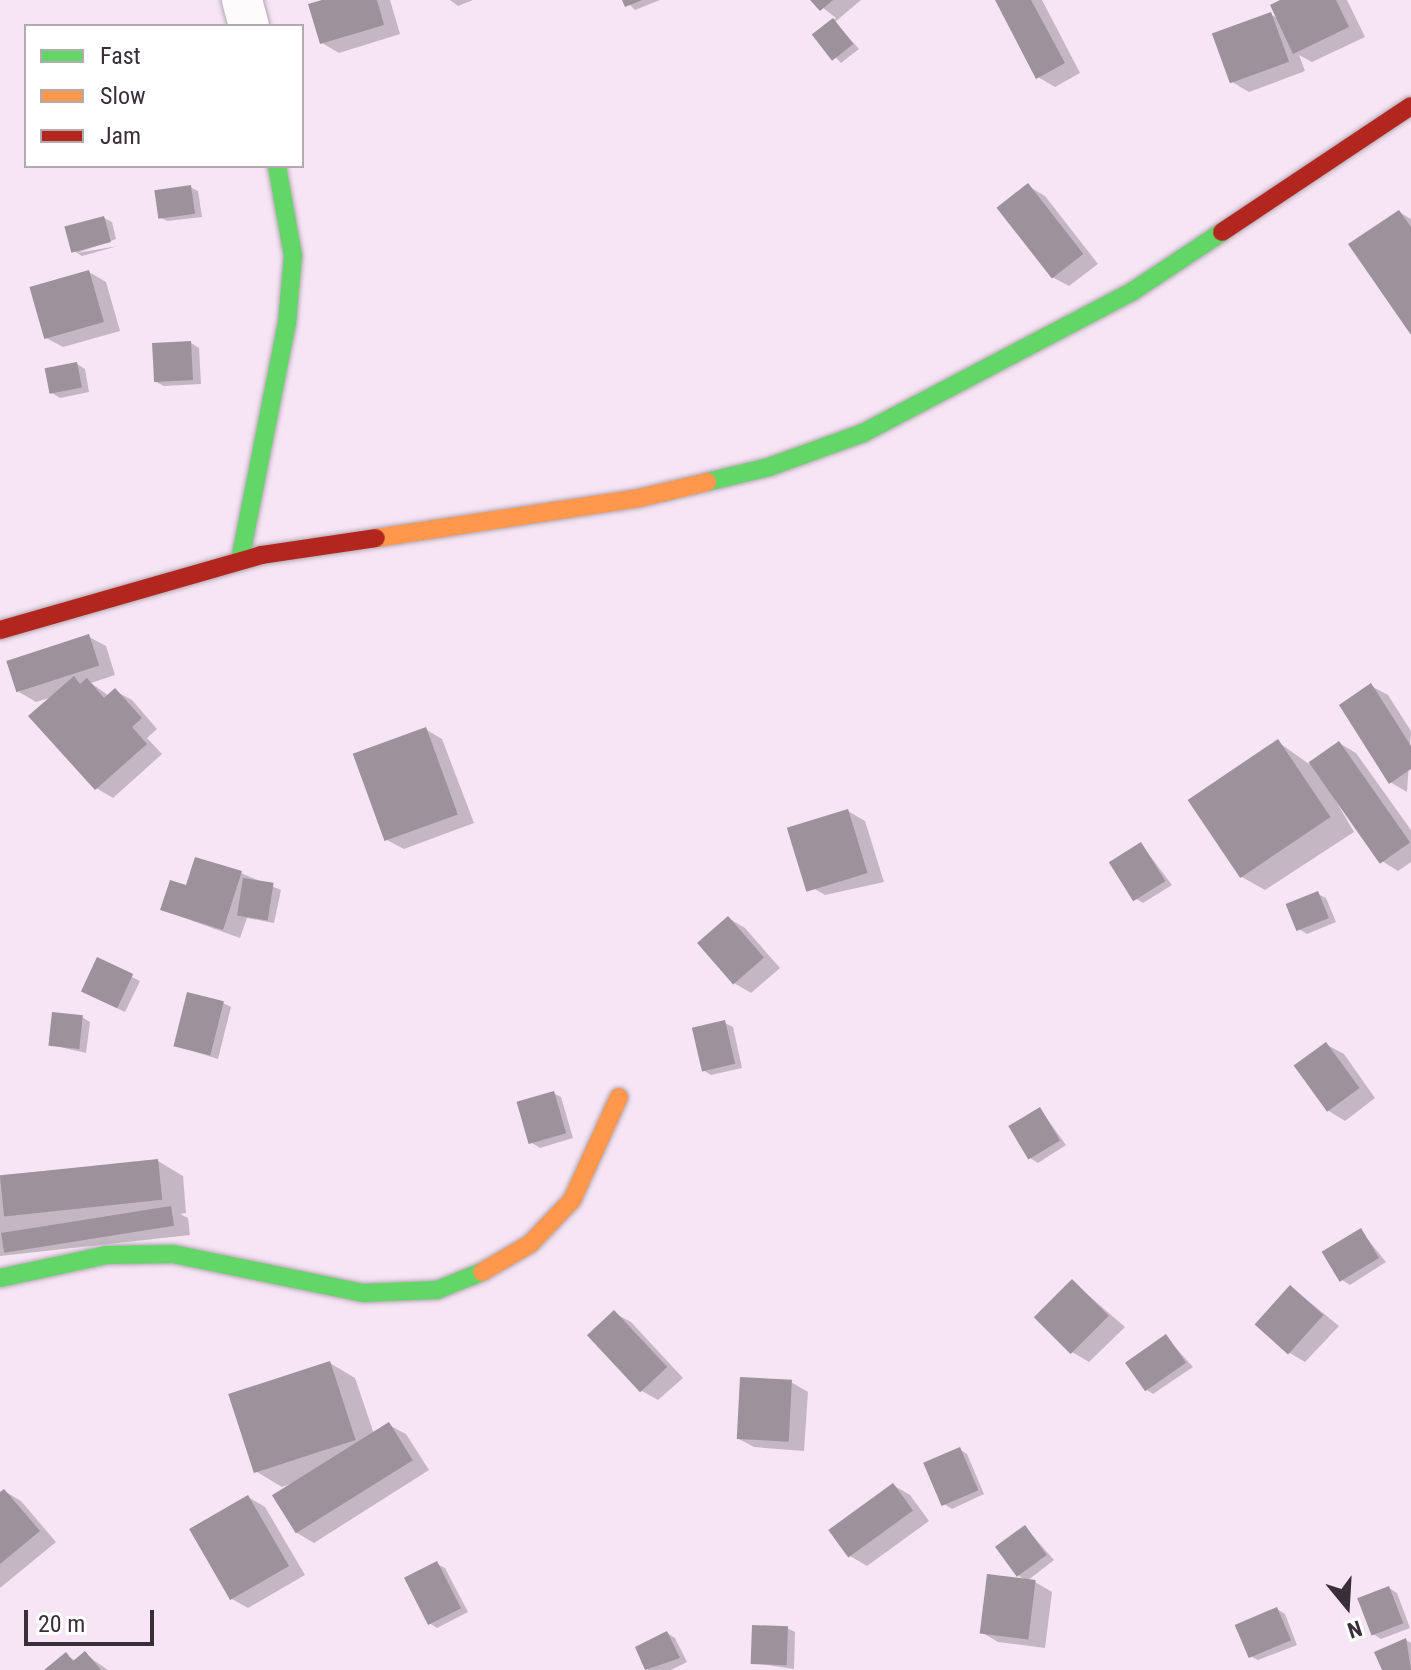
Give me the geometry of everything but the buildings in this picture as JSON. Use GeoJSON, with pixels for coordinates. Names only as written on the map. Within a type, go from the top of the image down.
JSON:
{"type":"FeatureCollection","features":[{"type":"Feature","properties":{"kind":"street"},"geometry":{"type":"LineString","coordinates":[[242,0],[248,24]]}},
{"type":"Feature","properties":{"kind":"street"},"geometry":{"type":"LineString","coordinates":[[0,630],[240,560],[639,498],[769,467],[863,433],[1133,291],[1411,106]]}},
{"type":"Feature","properties":{"kind":"street"},"geometry":{"type":"LineString","coordinates":[[240,560],[292,270],[277,168]]}},
{"type":"Feature","properties":{"kind":"street"},"geometry":{"type":"LineString","coordinates":[[0,1278],[106,1255],[173,1254],[363,1293],[437,1290],[488,1270],[530,1244],[572,1200],[619,1097]]}},
{"type":"Feature","properties":{"kind":"traffic: fast"},"geometry":{"type":"LineString","coordinates":[[240,560],[287,323],[293,256],[277,168]]}},
{"type":"Feature","properties":{"kind":"traffic: fast"},"geometry":{"type":"LineString","coordinates":[[707,482],[769,467],[863,433],[1133,291],[1222,232]]}},
{"type":"Feature","properties":{"kind":"traffic: fast"},"geometry":{"type":"LineString","coordinates":[[0,1278],[106,1255],[173,1254],[363,1293],[437,1290],[482,1272]]}},
{"type":"Feature","properties":{"kind":"traffic: slow"},"geometry":{"type":"LineString","coordinates":[[376,538],[639,498],[707,482]]}},
{"type":"Feature","properties":{"kind":"traffic: slow"},"geometry":{"type":"LineString","coordinates":[[482,1272],[530,1244],[572,1200],[619,1097]]}},
{"type":"Feature","properties":{"kind":"traffic: jam"},"geometry":{"type":"LineString","coordinates":[[1222,232],[1411,106]]}},
{"type":"Feature","properties":{"kind":"traffic: jam"},"geometry":{"type":"LineString","coordinates":[[0,630],[261,555],[376,538]]}}]}
